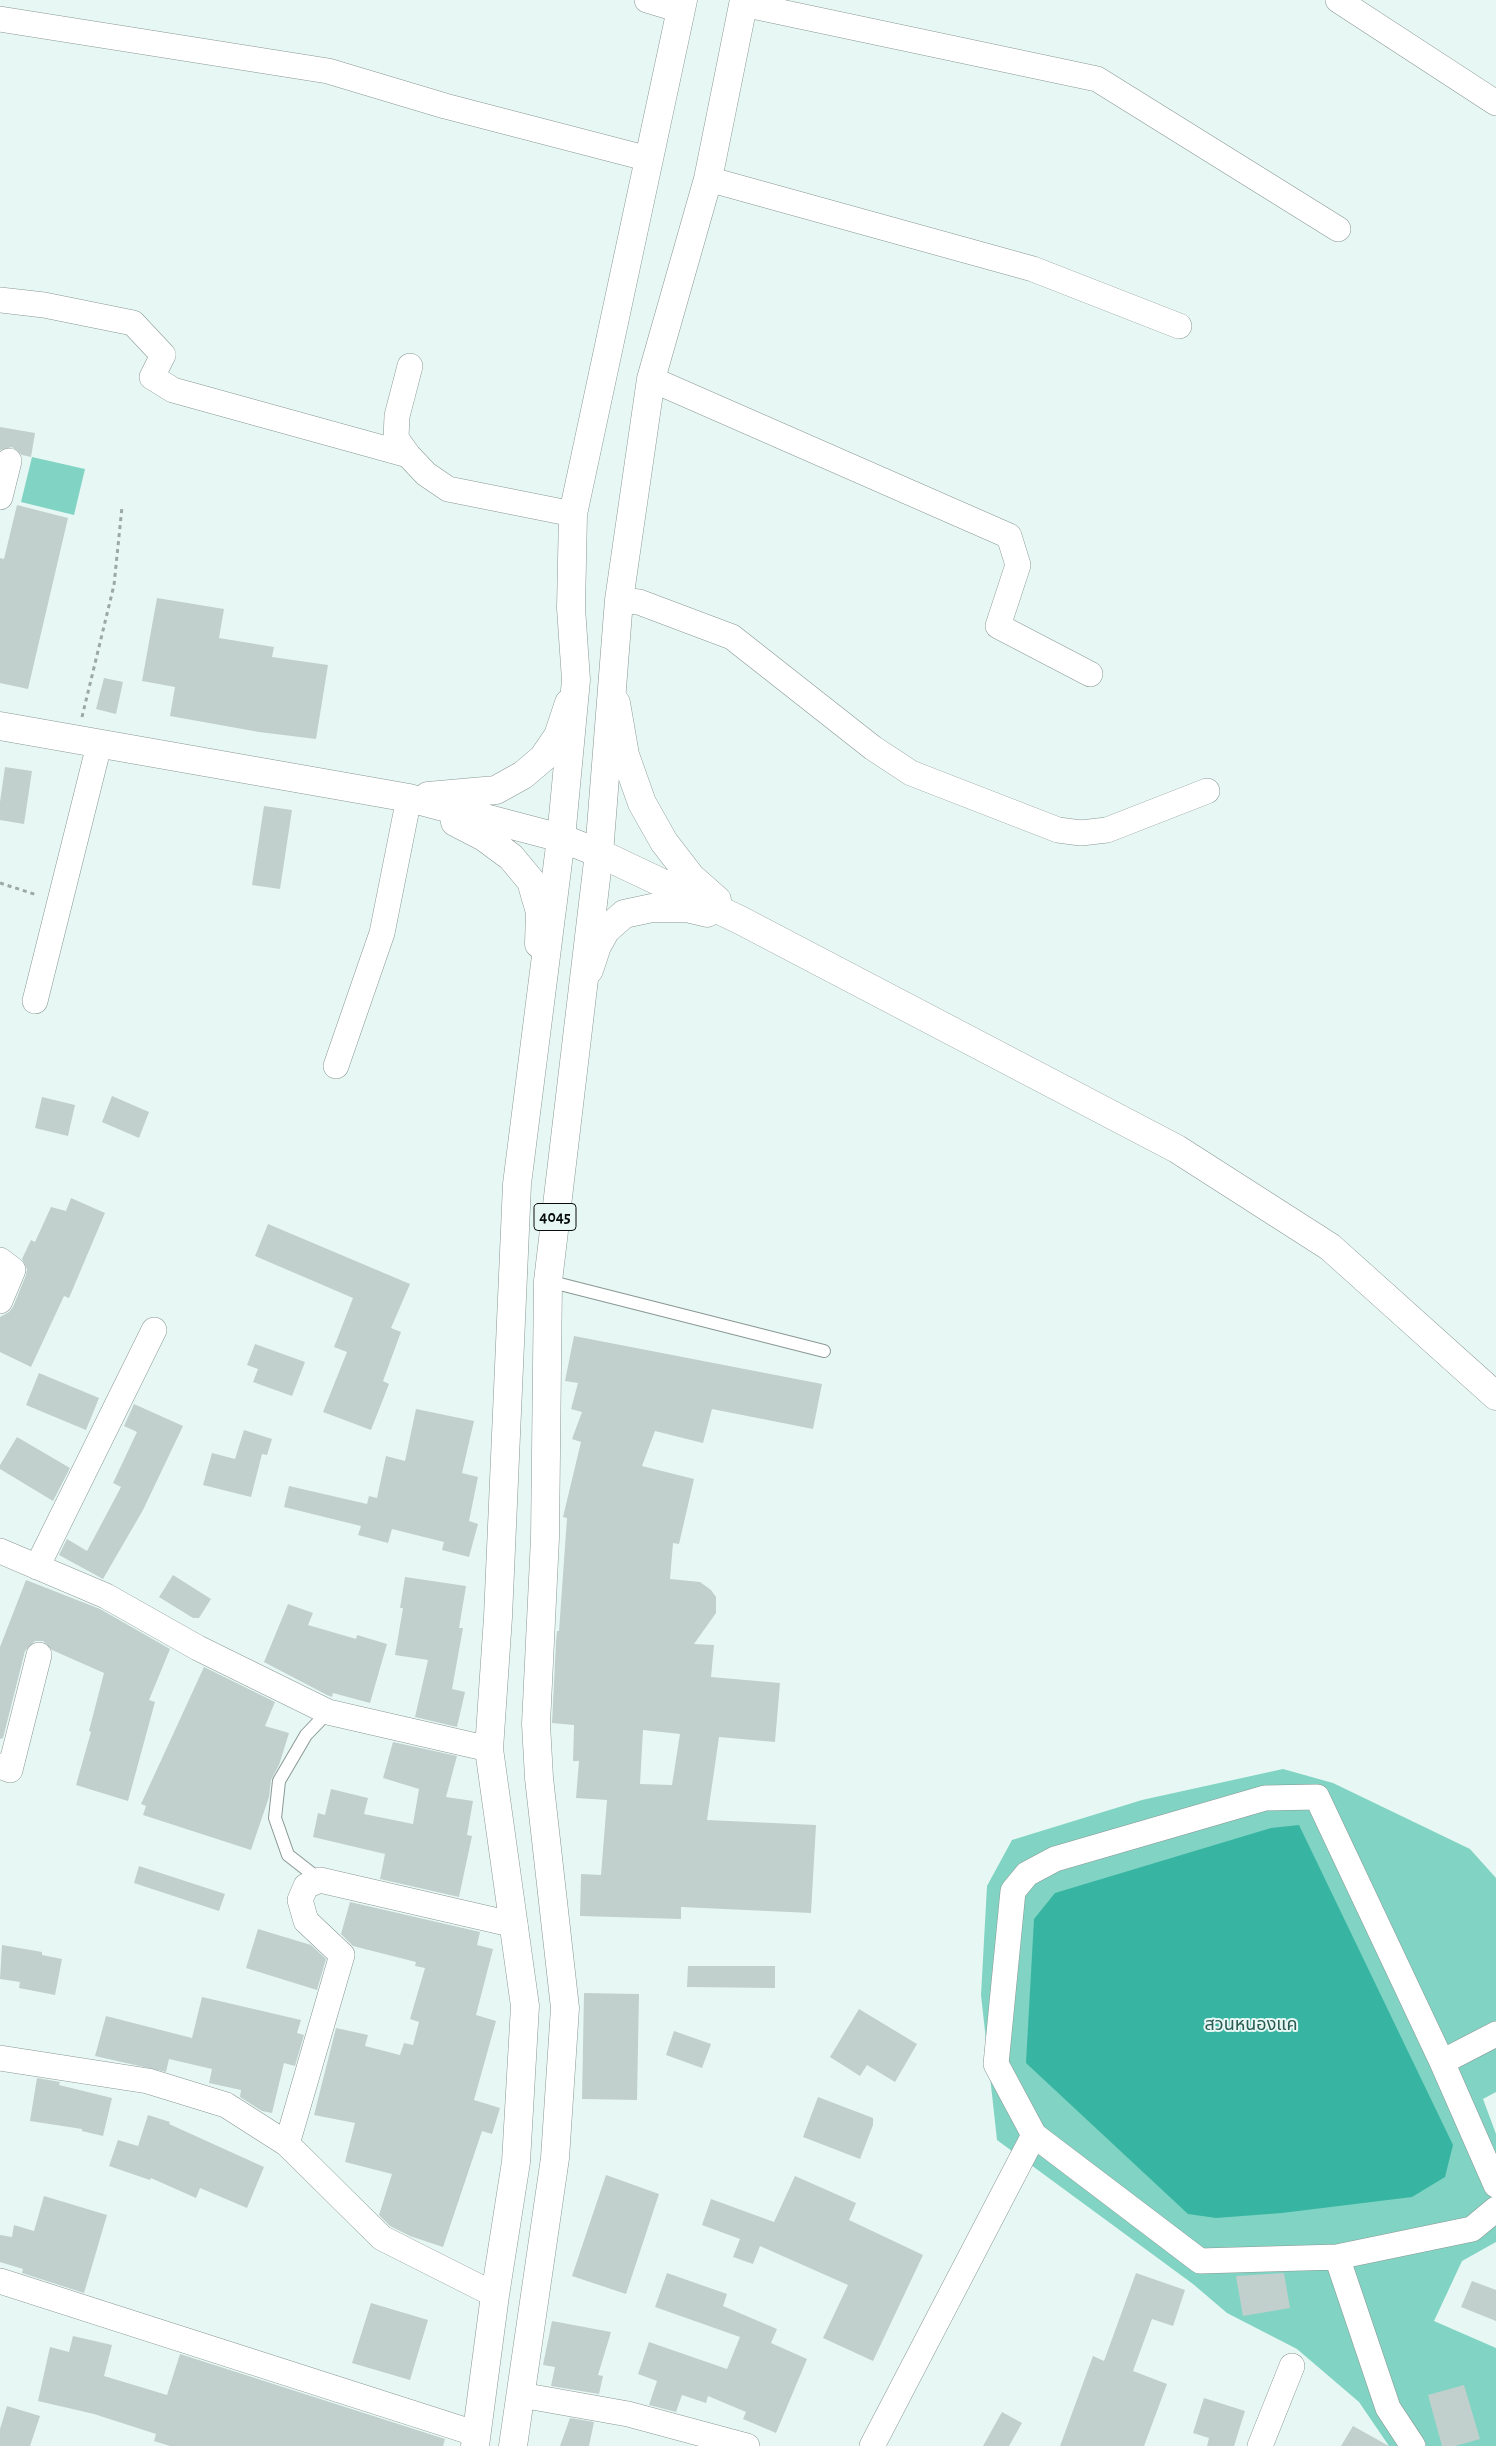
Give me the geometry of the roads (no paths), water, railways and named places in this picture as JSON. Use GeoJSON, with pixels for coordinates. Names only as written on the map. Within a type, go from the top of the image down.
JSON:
{"type":"FeatureCollection","features":[{"type":"Feature","properties":{"kind":"main road","name":"4045"},"geometry":{"type":"LineString","coordinates":[[513,2446],[555,2158],[565,2008],[539,1778],[536,1724],[546,1538],[548,1281],[599,852],[619,600],[651,379],[708,178],[743,2]]}},
{"type":"Feature","properties":{"kind":"main road","name":"4045"},"geometry":{"type":"LineString","coordinates":[[476,2440],[495,2295],[516,2162],[525,2016],[516,1925],[489,1750],[499,1607],[517,1184],[561,838],[576,680],[571,608],[573,514],[681,5]]}},
{"type":"Feature","properties":{"kind":"main road"},"geometry":{"type":"LineString","coordinates":[[409,798],[496,790],[523,775],[543,758],[558,736],[576,680]]}},
{"type":"Feature","properties":{"kind":"main road"},"geometry":{"type":"LineString","coordinates":[[612,683],[625,755],[642,803],[664,842],[691,877],[740,920]]}},
{"type":"Feature","properties":{"kind":"main road"},"geometry":{"type":"LineString","coordinates":[[0,726],[409,798],[561,838],[599,852],[740,920],[1177,1149],[1330,1248],[1496,1396]]}},
{"type":"Feature","properties":{"kind":"main road"},"geometry":{"type":"LineString","coordinates":[[409,798],[484,837],[511,857],[531,881],[540,912],[539,1013]]}},
{"type":"Feature","properties":{"kind":"main road"},"geometry":{"type":"LineString","coordinates":[[582,992],[597,946],[606,930],[624,914],[652,908],[686,908],[740,920]]}},
{"type":"Feature","properties":{"kind":"street"},"geometry":{"type":"LineString","coordinates":[[647,0],[681,5]]}},
{"type":"Feature","properties":{"kind":"street"},"geometry":{"type":"LineString","coordinates":[[1338,0],[1496,103]]}},
{"type":"Feature","properties":{"kind":"street"},"geometry":{"type":"LineString","coordinates":[[743,2],[1097,78],[1338,229]]}},
{"type":"Feature","properties":{"kind":"street"},"geometry":{"type":"LineString","coordinates":[[0,19],[328,71],[445,106],[649,158]]}},
{"type":"Feature","properties":{"kind":"street"},"geometry":{"type":"LineString","coordinates":[[708,178],[1033,269],[1179,326]]}},
{"type":"Feature","properties":{"kind":"street"},"geometry":{"type":"LineString","coordinates":[[0,300],[44,305],[132,323],[163,355],[152,377],[173,390],[408,455]]}},
{"type":"Feature","properties":{"kind":"street"},"geometry":{"type":"LineString","coordinates":[[410,366],[397,416],[396,438],[408,455],[426,474],[448,489],[573,514]]}},
{"type":"Feature","properties":{"kind":"street"},"geometry":{"type":"LineString","coordinates":[[651,379],[1009,536],[1018,565],[998,626],[1090,674]]}},
{"type":"Feature","properties":{"kind":"street"},"geometry":{"type":"LineString","coordinates":[[0,497],[9,461]]}},
{"type":"Feature","properties":{"kind":"street"},"geometry":{"type":"LineString","coordinates":[[619,600],[639,602],[732,637],[873,748],[911,773],[1058,830],[1081,833],[1107,830],[1206,791]]}},
{"type":"Feature","properties":{"kind":"street"},"geometry":{"type":"LineString","coordinates":[[35,1001],[60,903],[88,742]]}},
{"type":"Feature","properties":{"kind":"street"},"geometry":{"type":"LineString","coordinates":[[336,1066],[382,934],[409,798]]}},
{"type":"Feature","properties":{"kind":"street"},"geometry":{"type":"LineString","coordinates":[[0,1260],[13,1270],[0,1301]]}},
{"type":"Feature","properties":{"kind":"street"},"geometry":{"type":"LineString","coordinates":[[37,1567],[154,1330]]}},
{"type":"Feature","properties":{"kind":"street"},"geometry":{"type":"LineString","coordinates":[[2,1559],[37,1567],[106,1596],[198,1648],[328,1712],[489,1750]]}},
{"type":"Feature","properties":{"kind":"street"},"geometry":{"type":"LineString","coordinates":[[0,1766],[10,1770],[39,1655]]}},
{"type":"Feature","properties":{"kind":"street"},"geometry":{"type":"LineString","coordinates":[[1496,2185],[1442,2062],[1316,1797],[1264,1798],[1055,1859],[1027,1874],[1013,1891],[996,2064],[1034,2135],[1200,2261],[1337,2257],[1472,2230],[1496,2209]]}},
{"type":"Feature","properties":{"kind":"street"},"geometry":{"type":"LineString","coordinates":[[287,2144],[342,1955],[306,1921],[300,1900],[306,1886],[320,1880],[516,1925]]}},
{"type":"Feature","properties":{"kind":"street"},"geometry":{"type":"LineString","coordinates":[[1442,2062],[1496,2034]]}},
{"type":"Feature","properties":{"kind":"street"},"geometry":{"type":"LineString","coordinates":[[0,2058],[148,2081],[226,2105],[287,2144],[382,2238],[495,2295]]}},
{"type":"Feature","properties":{"kind":"street"},"geometry":{"type":"LineString","coordinates":[[872,2446],[1034,2135]]}},
{"type":"Feature","properties":{"kind":"street"},"geometry":{"type":"LineString","coordinates":[[1337,2257],[1388,2408],[1413,2446]]}},
{"type":"Feature","properties":{"kind":"street"},"geometry":{"type":"LineString","coordinates":[[2,2289],[476,2440]]}},
{"type":"Feature","properties":{"kind":"street"},"geometry":{"type":"LineString","coordinates":[[1260,2446],[1292,2366]]}},
{"type":"Feature","properties":{"kind":"street"},"geometry":{"type":"LineString","coordinates":[[521,2395],[628,2414],[747,2446]]}},
{"type":"Feature","properties":{"kind":"lane"},"geometry":{"type":"LineString","coordinates":[[548,1281],[824,1351]]}},
{"type":"Feature","properties":{"kind":"lane"},"geometry":{"type":"LineString","coordinates":[[320,1880],[288,1855],[275,1818],[279,1781],[306,1735],[328,1712]]}},
{"type":"Feature","properties":{"kind":"park label","name":"สวนหนองแค"},"geometry":{"type":"Point","coordinates":[1251,2025]}}]}
